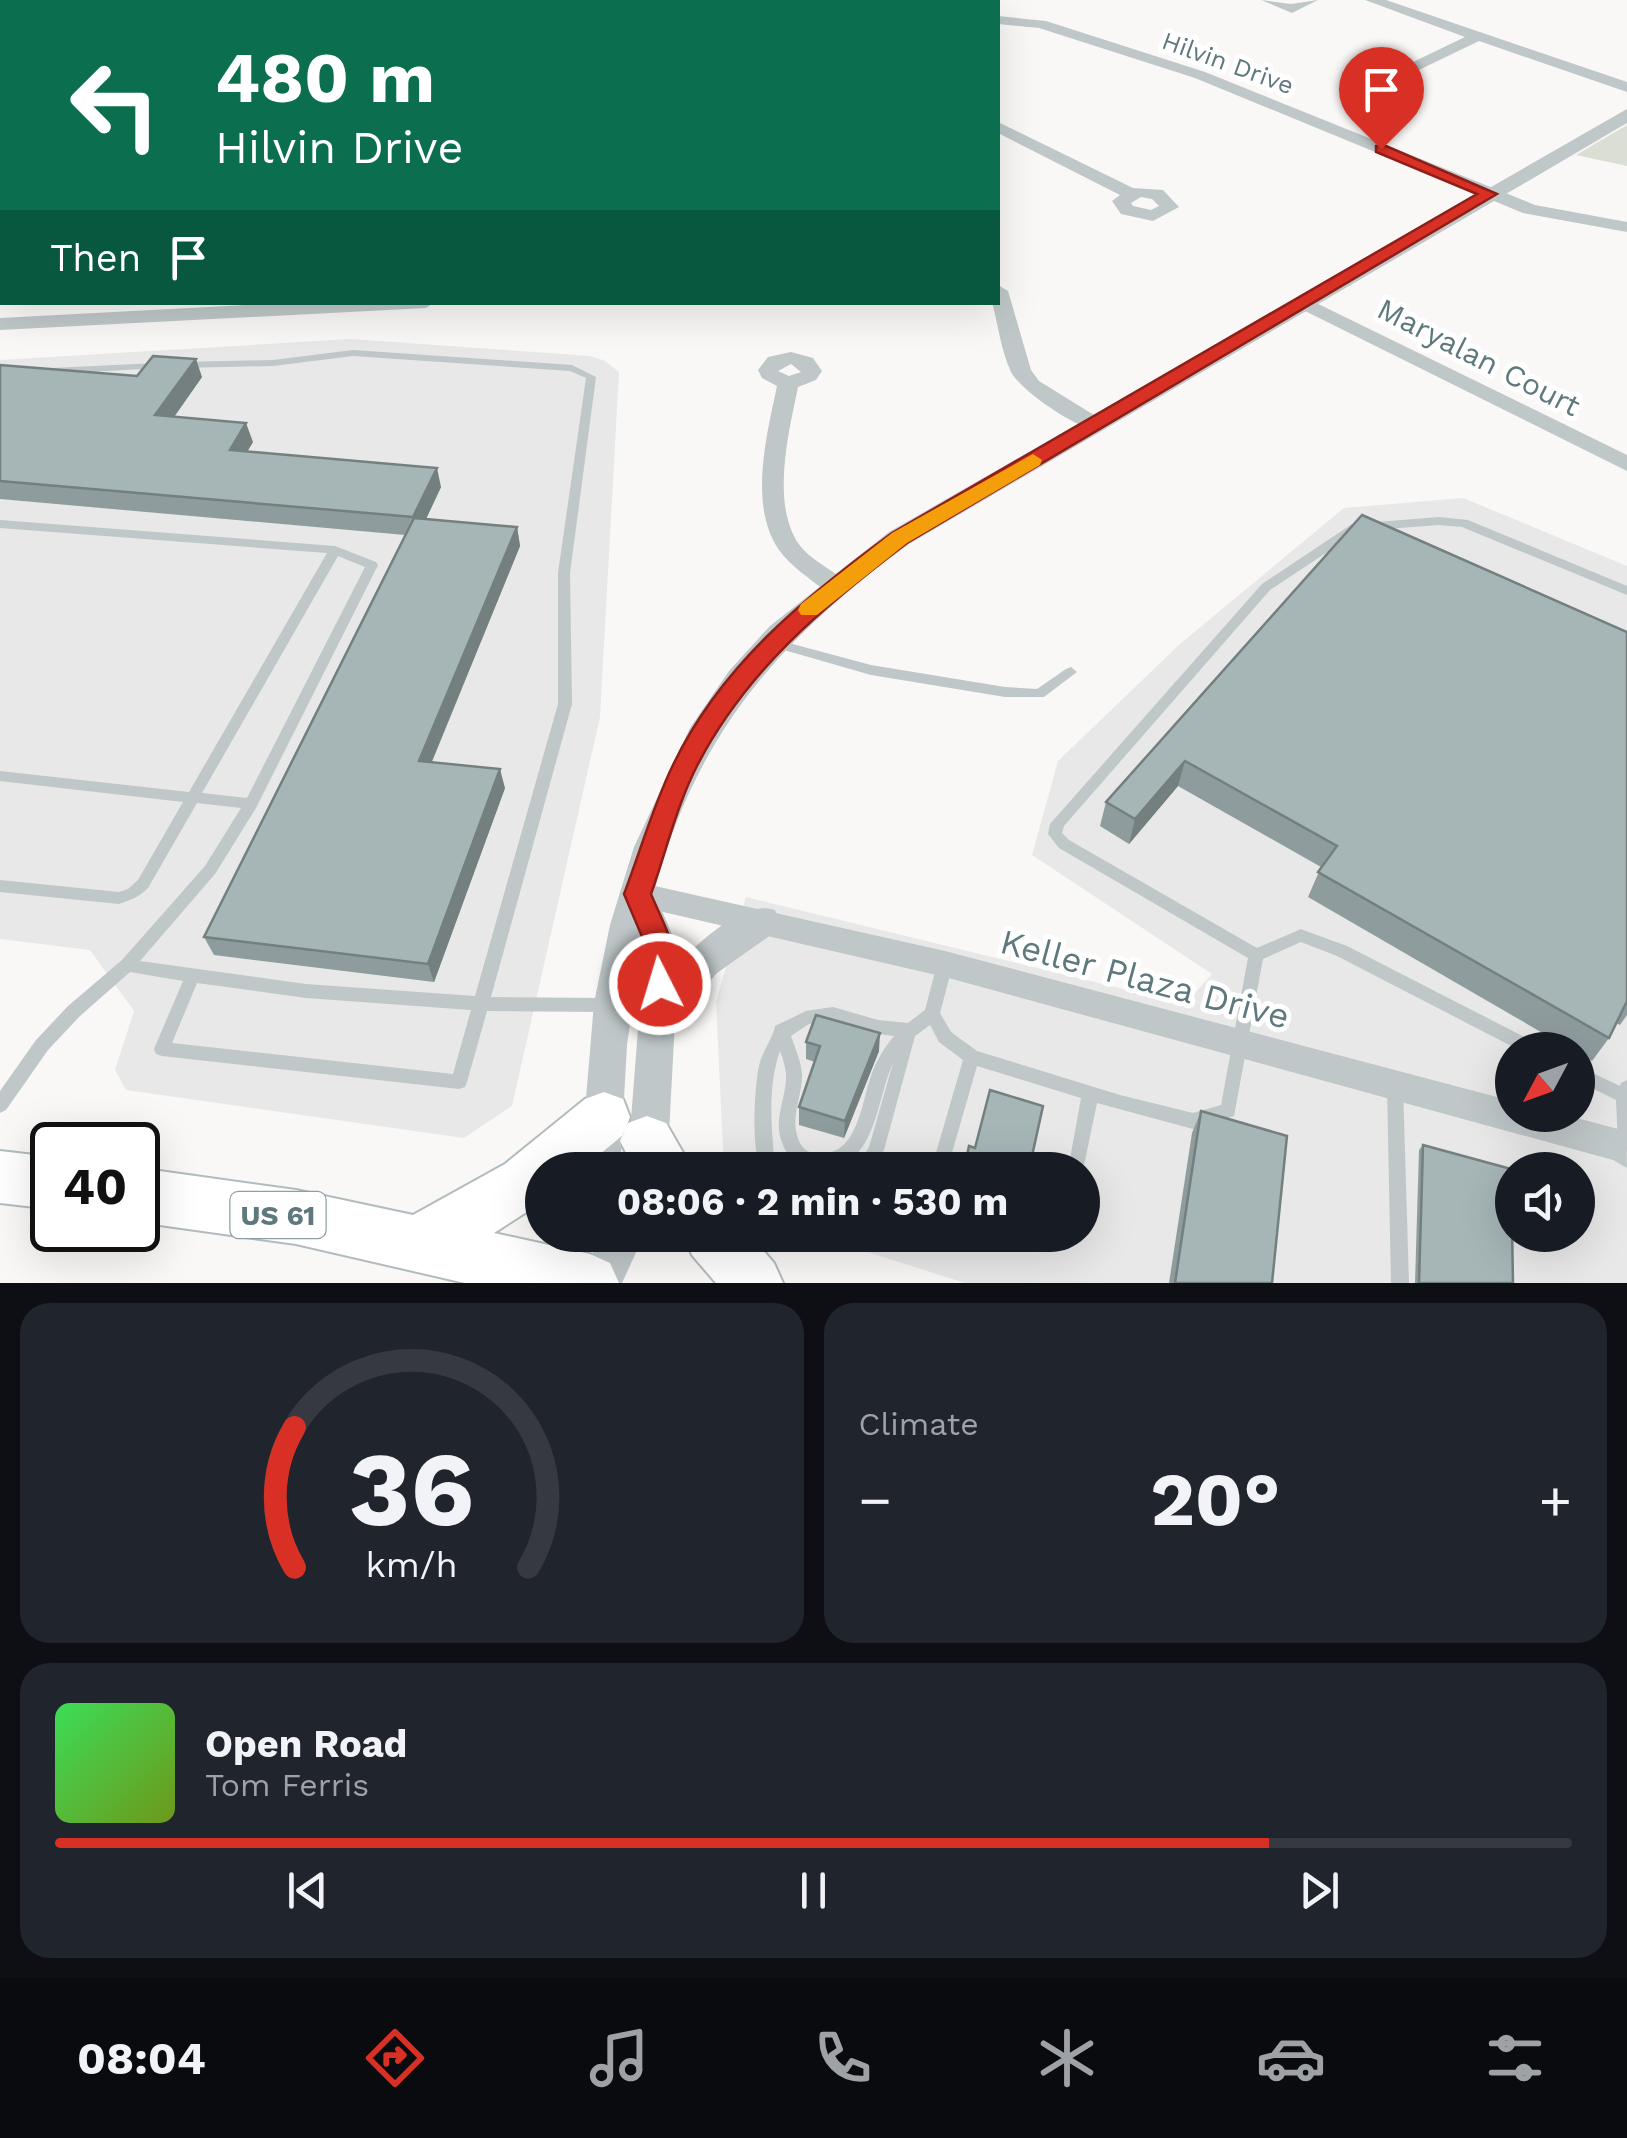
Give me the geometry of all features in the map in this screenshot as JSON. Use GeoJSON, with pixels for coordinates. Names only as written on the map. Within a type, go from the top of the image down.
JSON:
{"type":"FeatureCollection","features":[{"type":"Feature","properties":{"kind":"main road"},"geometry":{"type":"LineString","coordinates":[[416,1244],[484,1210],[524,1184],[641,1150]]}},
{"type":"Feature","properties":{"kind":"main road"},"geometry":{"type":"LineString","coordinates":[[0,1176],[30,1180]]}},
{"type":"Feature","properties":{"kind":"main road","name":"US 61"},"geometry":{"type":"LineString","coordinates":[[160,1199],[296,1217],[590,1283]]}},
{"type":"Feature","properties":{"kind":"main road"},"geometry":{"type":"LineString","coordinates":[[727,1252],[754,1283]]}},
{"type":"Feature","properties":{"kind":"street"},"geometry":{"type":"LineString","coordinates":[[1268,0],[1292,9],[1311,0]]}},
{"type":"Feature","properties":{"kind":"street"},"geometry":{"type":"LineString","coordinates":[[1372,0],[1627,90]]}},
{"type":"Feature","properties":{"kind":"street","name":"Hilvin Drive"},"geometry":{"type":"LineString","coordinates":[[1000,20],[1041,24],[1200,75],[1489,194],[1556,217],[1627,227]]}},
{"type":"Feature","properties":{"kind":"street"},"geometry":{"type":"LineString","coordinates":[[1389,79],[1476,37]]}},
{"type":"Feature","properties":{"kind":"street"},"geometry":{"type":"LineString","coordinates":[[641,1150],[612,1005],[637,894],[684,766],[722,702],[772,642],[835,586],[900,538],[1627,115]]}},
{"type":"Feature","properties":{"kind":"street"},"geometry":{"type":"LineString","coordinates":[[1000,128],[1130,194]]}},
{"type":"Feature","properties":{"kind":"street"},"geometry":{"type":"LineString","coordinates":[[1000,299],[1022,371],[1032,385],[1094,425]]}},
{"type":"Feature","properties":{"kind":"street","name":"Maryalan Court"},"geometry":{"type":"LineString","coordinates":[[1304,303],[1627,464]]}},
{"type":"Feature","properties":{"kind":"street"},"geometry":{"type":"LineString","coordinates":[[0,324],[368,305]]}},
{"type":"Feature","properties":{"kind":"street"},"geometry":{"type":"LineString","coordinates":[[788,383],[776,457],[777,516],[784,542],[835,586]]}},
{"type":"Feature","properties":{"kind":"street"},"geometry":{"type":"LineString","coordinates":[[637,894],[662,953],[641,1150]]}},
{"type":"Feature","properties":{"kind":"street","name":"Keller Plaza Drive"},"geometry":{"type":"LineString","coordinates":[[637,894],[946,964],[1626,1150]]}},
{"type":"Feature","properties":{"kind":"street"},"geometry":{"type":"LineString","coordinates":[[656,1015],[691,970],[725,942],[762,920]]}},
{"type":"Feature","properties":{"kind":"street"},"geometry":{"type":"LineString","coordinates":[[599,1252],[600,1283]]}},
{"type":"Feature","properties":{"kind":"street"},"geometry":{"type":"LineString","coordinates":[[600,1283],[615,1252]]}},
{"type":"Feature","properties":{"kind":"lane"},"geometry":{"type":"LineString","coordinates":[[44,371],[273,363],[352,353],[572,368],[591,377],[564,573],[565,704],[460,1082],[162,1049],[192,977]]}},
{"type":"Feature","properties":{"kind":"lane"},"geometry":{"type":"LineString","coordinates":[[1256,955],[1064,844],[1055,834],[1057,824],[1266,587],[1356,528],[1438,521],[1478,528],[1627,591]]}},
{"type":"Feature","properties":{"kind":"lane"},"geometry":{"type":"LineString","coordinates":[[0,524],[335,550],[372,565],[251,804],[210,870],[127,965],[42,1045],[0,1105]]}},
{"type":"Feature","properties":{"kind":"lane"},"geometry":{"type":"LineString","coordinates":[[0,886],[119,898],[133,893],[142,884],[335,550]]}},
{"type":"Feature","properties":{"kind":"lane"},"geometry":{"type":"LineString","coordinates":[[772,642],[872,670],[1005,692],[1039,694],[1071,672]]}},
{"type":"Feature","properties":{"kind":"lane"},"geometry":{"type":"LineString","coordinates":[[0,776],[251,804]]}},
{"type":"Feature","properties":{"kind":"lane"},"geometry":{"type":"LineString","coordinates":[[1256,955],[1302,935],[1342,951],[1499,1032]]}},
{"type":"Feature","properties":{"kind":"lane"},"geometry":{"type":"LineString","coordinates":[[932,1014],[945,1036],[972,1056],[1090,1094],[1193,1121],[1228,1111],[1256,955]]}},
{"type":"Feature","properties":{"kind":"lane"},"geometry":{"type":"LineString","coordinates":[[781,1032],[794,1075],[786,1104],[789,1132],[795,1151],[806,1160],[821,1163],[851,1150],[860,1137],[884,1062],[910,1030],[932,1014],[946,964]]}},
{"type":"Feature","properties":{"kind":"lane"},"geometry":{"type":"LineString","coordinates":[[127,965],[227,984],[482,1003],[612,1005]]}},
{"type":"Feature","properties":{"kind":"lane"},"geometry":{"type":"LineString","coordinates":[[765,1152],[761,1101],[771,1049],[781,1032],[814,1015],[838,1014],[878,1027],[910,1030]]}},
{"type":"Feature","properties":{"kind":"lane"},"geometry":{"type":"LineString","coordinates":[[875,1152],[910,1030]]}},
{"type":"Feature","properties":{"kind":"lane"},"geometry":{"type":"LineString","coordinates":[[943,1152],[972,1056]]}},
{"type":"Feature","properties":{"kind":"lane"},"geometry":{"type":"LineString","coordinates":[[1595,1080],[1625,1092],[1626,1150]]}},
{"type":"Feature","properties":{"kind":"lane"},"geometry":{"type":"LineString","coordinates":[[1395,1084],[1400,1283]]}},
{"type":"Feature","properties":{"kind":"lane"},"geometry":{"type":"LineString","coordinates":[[1079,1152],[1090,1094]]}},
{"type":"Feature","properties":{"kind":"shaded area"},"geometry":{"type":"Polygon","coordinates":[[[1627,125],[1627,166],[1576,155],[1627,125]]]}},
{"type":"Feature","properties":{"kind":"shaded area"},"geometry":{"type":"Polygon","coordinates":[[[350,339],[591,356],[619,372],[600,717],[512,1106],[464,1138],[126,1090],[115,1070],[134,1011],[90,950],[0,939],[0,360],[350,339]]]}},
{"type":"Feature","properties":{"kind":"shaded area"},"geometry":{"type":"Polygon","coordinates":[[[1463,498],[1627,566],[1627,1283],[965,1283],[867,1252],[1100,1252],[1100,1152],[723,1152],[716,1002],[746,897],[1185,1004],[1212,974],[1032,855],[1058,761],[1180,644],[1344,508],[1463,498]]]}},
{"type":"Feature","properties":{"kind":"building"},"geometry":{"type":"Polygon","coordinates":[[[153,356],[196,359],[155,415],[246,423],[230,450],[437,468],[413,517],[0,481],[0,365],[137,376],[153,356]]]}},
{"type":"Feature","properties":{"kind":"building"},"geometry":{"type":"Polygon","coordinates":[[[1362,515],[1627,632],[1627,1001],[1609,1038],[1318,872],[1337,846],[1185,761],[1135,819],[1106,802],[1362,515]]]}},
{"type":"Feature","properties":{"kind":"building"},"geometry":{"type":"Polygon","coordinates":[[[414,518],[517,527],[419,761],[500,769],[428,964],[204,937],[414,518]]]}},
{"type":"Feature","properties":{"kind":"building"},"geometry":{"type":"Polygon","coordinates":[[[816,1015],[880,1033],[845,1121],[799,1107],[820,1046],[806,1042],[816,1015]]]}},
{"type":"Feature","properties":{"kind":"building"},"geometry":{"type":"Polygon","coordinates":[[[990,1090],[1043,1106],[1033,1152],[968,1152],[969,1146],[975,1148],[990,1090]]]}},
{"type":"Feature","properties":{"kind":"building"},"geometry":{"type":"Polygon","coordinates":[[[1201,1111],[1287,1136],[1272,1283],[1175,1283],[1201,1111]]]}},
{"type":"Feature","properties":{"kind":"building"},"geometry":{"type":"Polygon","coordinates":[[[1423,1145],[1495,1165],[1495,1252],[1512,1252],[1513,1283],[1419,1283],[1423,1145]]]}},
{"type":"Feature","properties":{"kind":"slow traffic"},"geometry":{"type":"LineString","coordinates":[[809,610],[867,560],[1033,460]]}},
{"type":"Feature","properties":{"kind":"route"},"geometry":{"type":"LineString","coordinates":[[660,984],[662,953],[637,894],[684,766],[722,702],[772,642],[835,586],[900,538],[1489,194],[1381,149]]}}]}
